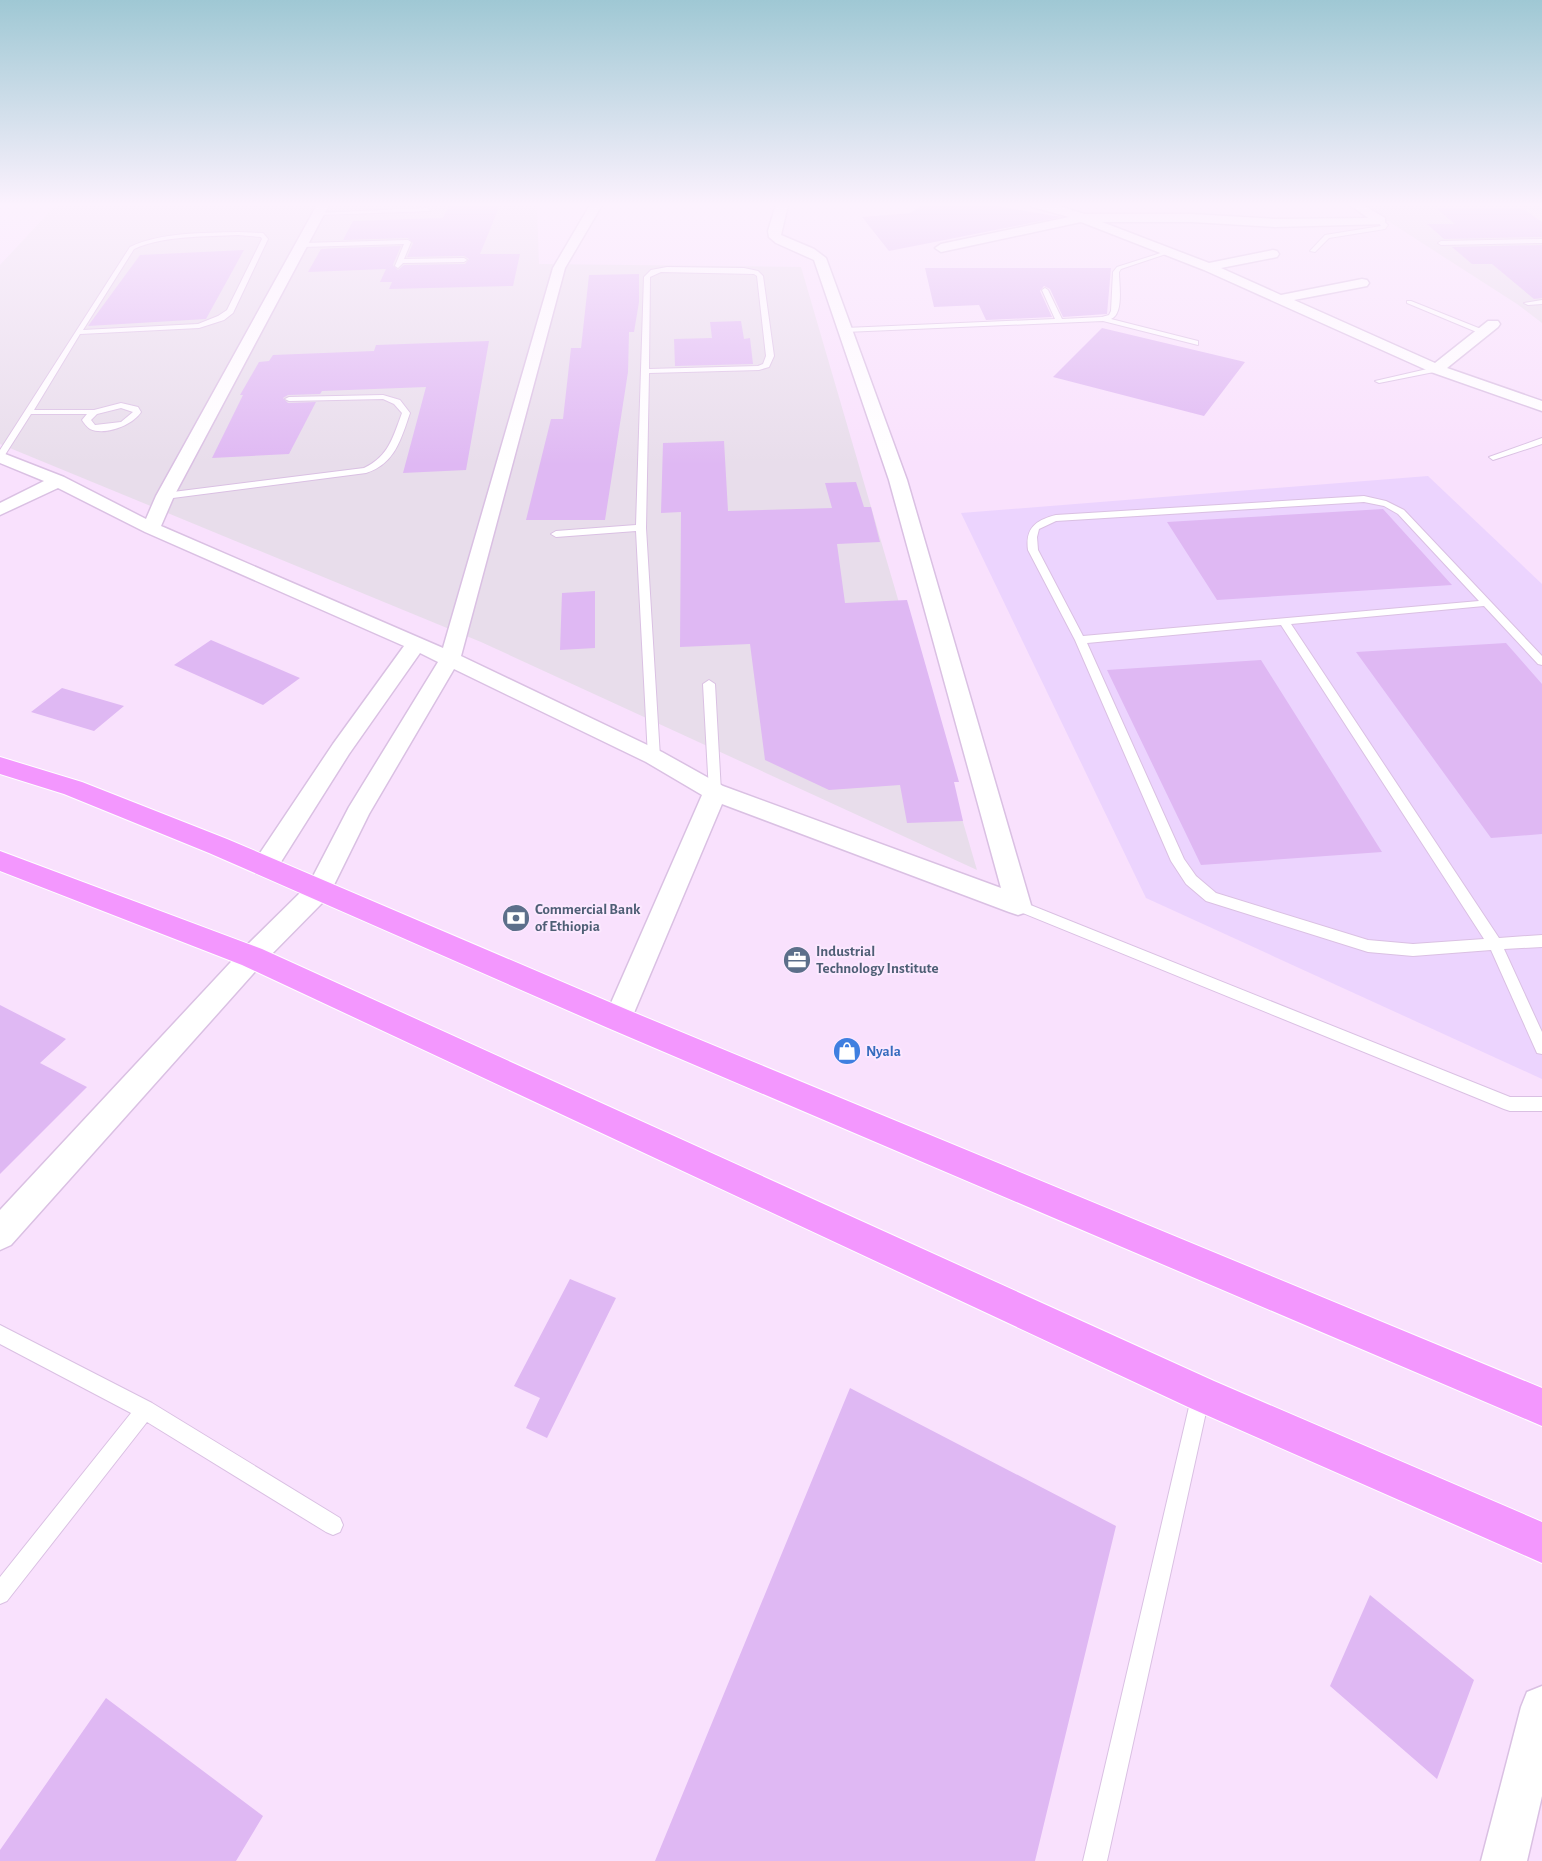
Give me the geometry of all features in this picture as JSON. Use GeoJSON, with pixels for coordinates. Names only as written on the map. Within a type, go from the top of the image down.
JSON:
{"type":"FeatureCollection","features":[{"type":"Feature","properties":{"kind":"main road"},"geometry":{"type":"LineString","coordinates":[[0,765],[73,788],[265,866],[618,1019],[1542,1407]]}},
{"type":"Feature","properties":{"kind":"main road"},"geometry":{"type":"LineString","coordinates":[[0,861],[252,957],[1200,1394],[1542,1543]]}},
{"type":"Feature","properties":{"kind":"street"},"geometry":{"type":"LineString","coordinates":[[151,528],[165,496],[277,292]]}},
{"type":"Feature","properties":{"kind":"street"},"geometry":{"type":"LineString","coordinates":[[0,1234],[252,957],[319,890],[357,813],[450,659],[552,292]]}},
{"type":"Feature","properties":{"kind":"street"},"geometry":{"type":"LineString","coordinates":[[832,292],[898,480],[1018,905]]}},
{"type":"Feature","properties":{"kind":"street"},"geometry":{"type":"LineString","coordinates":[[1264,292],[1436,369],[1542,406]]}},
{"type":"Feature","properties":{"kind":"street"},"geometry":{"type":"LineString","coordinates":[[1280,299],[1317,292]]}},
{"type":"Feature","properties":{"kind":"street"},"geometry":{"type":"LineString","coordinates":[[1436,369],[1487,327]]}},
{"type":"Feature","properties":{"kind":"street"},"geometry":{"type":"LineString","coordinates":[[0,457],[58,481],[151,528],[450,659],[654,757],[715,792],[1018,905]]}},
{"type":"Feature","properties":{"kind":"street"},"geometry":{"type":"LineString","coordinates":[[0,510],[58,481]]}},
{"type":"Feature","properties":{"kind":"street"},"geometry":{"type":"LineString","coordinates":[[265,866],[341,749],[416,644]]}},
{"type":"Feature","properties":{"kind":"street"},"geometry":{"type":"LineString","coordinates":[[618,1019],[715,792]]}},
{"type":"Feature","properties":{"kind":"street"},"geometry":{"type":"LineString","coordinates":[[1504,1861],[1542,1707]]}},
{"type":"Feature","properties":{"kind":"lane"},"geometry":{"type":"LineString","coordinates":[[0,457],[30,412],[103,292]]}},
{"type":"Feature","properties":{"kind":"lane"},"geometry":{"type":"LineString","coordinates":[[77,332],[199,326],[221,318],[230,311],[239,292]]}},
{"type":"Feature","properties":{"kind":"lane"},"geometry":{"type":"LineString","coordinates":[[647,292],[641,528],[654,757]]}},
{"type":"Feature","properties":{"kind":"lane"},"geometry":{"type":"LineString","coordinates":[[645,372],[759,368],[766,365],[770,356],[762,292]]}},
{"type":"Feature","properties":{"kind":"lane"},"geometry":{"type":"LineString","coordinates":[[1046,292],[1060,321]]}},
{"type":"Feature","properties":{"kind":"lane"},"geometry":{"type":"LineString","coordinates":[[845,330],[1103,319],[1112,316],[1115,311],[1115,292]]}},
{"type":"Feature","properties":{"kind":"lane"},"geometry":{"type":"LineString","coordinates":[[1409,302],[1487,327]]}},
{"type":"Feature","properties":{"kind":"lane"},"geometry":{"type":"LineString","coordinates":[[1528,303],[1542,302]]}},
{"type":"Feature","properties":{"kind":"lane"},"geometry":{"type":"LineString","coordinates":[[1103,319],[1195,344]]}},
{"type":"Feature","properties":{"kind":"lane"},"geometry":{"type":"LineString","coordinates":[[1379,381],[1436,369]]}},
{"type":"Feature","properties":{"kind":"lane"},"geometry":{"type":"LineString","coordinates":[[165,496],[366,470],[379,465],[389,458],[406,413],[402,405],[396,400],[384,398],[289,399]]}},
{"type":"Feature","properties":{"kind":"lane"},"geometry":{"type":"LineString","coordinates":[[30,412],[94,412],[121,405],[135,409],[137,412],[135,416],[121,424],[101,428],[93,427],[86,420],[94,412]]}},
{"type":"Feature","properties":{"kind":"lane"},"geometry":{"type":"LineString","coordinates":[[1493,457],[1542,440]]}},
{"type":"Feature","properties":{"kind":"lane"},"geometry":{"type":"LineString","coordinates":[[1542,662],[1401,512],[1391,505],[1378,500],[1364,499],[1056,518],[1043,521],[1034,528],[1031,538],[1033,550],[1080,640],[1178,861],[1190,880],[1211,896],[1368,946],[1413,950],[1496,946],[1542,941]]}},
{"type":"Feature","properties":{"kind":"lane"},"geometry":{"type":"LineString","coordinates":[[556,534],[641,528]]}},
{"type":"Feature","properties":{"kind":"lane"},"geometry":{"type":"LineString","coordinates":[[1080,640],[1488,603]]}},
{"type":"Feature","properties":{"kind":"lane"},"geometry":{"type":"LineString","coordinates":[[1284,622],[1496,946],[1542,1048]]}},
{"type":"Feature","properties":{"kind":"lane"},"geometry":{"type":"LineString","coordinates":[[709,684],[715,792]]}},
{"type":"Feature","properties":{"kind":"lane"},"geometry":{"type":"LineString","coordinates":[[1018,905],[1510,1104],[1542,1104]]}},
{"type":"Feature","properties":{"kind":"lane"},"geometry":{"type":"LineString","coordinates":[[0,1334],[145,1410],[333,1525]]}},
{"type":"Feature","properties":{"kind":"lane"},"geometry":{"type":"LineString","coordinates":[[1095,1861],[1200,1394]]}},
{"type":"Feature","properties":{"kind":"lane"},"geometry":{"type":"LineString","coordinates":[[0,1594],[145,1410]]}},
{"type":"Feature","properties":{"kind":"shaded area"},"geometry":{"type":"Polygon","coordinates":[[[0,292],[808,292],[977,870],[481,642],[0,444],[0,292]]]}},
{"type":"Feature","properties":{"kind":"shaded area"},"geometry":{"type":"Polygon","coordinates":[[[1498,292],[1542,292],[1542,323],[1498,292]]]}},
{"type":"Feature","properties":{"kind":"shaded area"},"geometry":{"type":"Polygon","coordinates":[[[1428,476],[1542,584],[1542,1079],[1146,898],[961,513],[1428,476]]]}},
{"type":"Feature","properties":{"kind":"building"},"geometry":{"type":"Polygon","coordinates":[[[113,292],[221,292],[206,319],[88,326],[113,292]]]}},
{"type":"Feature","properties":{"kind":"building"},"geometry":{"type":"Polygon","coordinates":[[[587,292],[639,292],[634,332],[629,332],[628,372],[605,520],[526,520],[551,419],[563,419],[571,348],[581,348],[587,292]]]}},
{"type":"Feature","properties":{"kind":"building"},"geometry":{"type":"Polygon","coordinates":[[[931,292],[1040,292],[1052,317],[986,320],[979,305],[934,307],[931,292]]]}},
{"type":"Feature","properties":{"kind":"building"},"geometry":{"type":"Polygon","coordinates":[[[1051,292],[1109,292],[1107,314],[1063,317],[1051,292]]]}},
{"type":"Feature","properties":{"kind":"building"},"geometry":{"type":"Polygon","coordinates":[[[1525,292],[1542,292],[1542,298],[1534,299],[1525,292]]]}},
{"type":"Feature","properties":{"kind":"building"},"geometry":{"type":"Polygon","coordinates":[[[741,321],[744,339],[750,338],[753,364],[675,366],[674,339],[712,338],[710,322],[741,321]]]}},
{"type":"Feature","properties":{"kind":"building"},"geometry":{"type":"Polygon","coordinates":[[[1102,328],[1245,362],[1204,416],[1053,377],[1102,328]]]}},
{"type":"Feature","properties":{"kind":"building"},"geometry":{"type":"Polygon","coordinates":[[[489,341],[466,470],[403,473],[426,387],[322,391],[320,394],[288,395],[283,398],[288,403],[316,402],[289,454],[212,458],[243,395],[240,395],[259,362],[269,361],[273,355],[374,351],[376,345],[489,341]]]}},
{"type":"Feature","properties":{"kind":"building"},"geometry":{"type":"Polygon","coordinates":[[[724,441],[728,511],[832,508],[825,483],[856,482],[864,507],[871,507],[880,542],[837,544],[845,603],[907,600],[959,782],[954,782],[963,821],[907,823],[900,785],[829,790],[765,760],[750,644],[680,647],[681,512],[661,513],[663,443],[724,441]]]}},
{"type":"Feature","properties":{"kind":"building"},"geometry":{"type":"Polygon","coordinates":[[[1383,509],[1452,585],[1217,600],[1167,522],[1383,509]]]}},
{"type":"Feature","properties":{"kind":"building"},"geometry":{"type":"Polygon","coordinates":[[[595,591],[595,648],[560,650],[562,593],[595,591]]]}},
{"type":"Feature","properties":{"kind":"building"},"geometry":{"type":"Polygon","coordinates":[[[211,640],[300,678],[263,705],[174,665],[211,640]]]}},
{"type":"Feature","properties":{"kind":"building"},"geometry":{"type":"Polygon","coordinates":[[[1506,643],[1542,684],[1542,834],[1491,838],[1356,652],[1506,643]]]}},
{"type":"Feature","properties":{"kind":"building"},"geometry":{"type":"Polygon","coordinates":[[[1261,660],[1382,852],[1201,865],[1107,670],[1261,660]]]}},
{"type":"Feature","properties":{"kind":"building"},"geometry":{"type":"Polygon","coordinates":[[[62,688],[124,706],[94,731],[31,712],[62,688]]]}},
{"type":"Feature","properties":{"kind":"building"},"geometry":{"type":"Polygon","coordinates":[[[0,1005],[66,1039],[40,1063],[87,1087],[0,1174],[0,1005]]]}},
{"type":"Feature","properties":{"kind":"building"},"geometry":{"type":"Polygon","coordinates":[[[570,1279],[616,1298],[547,1438],[526,1428],[540,1398],[514,1386],[570,1279]]]}},
{"type":"Feature","properties":{"kind":"building"},"geometry":{"type":"Polygon","coordinates":[[[850,1388],[1116,1526],[1035,1861],[655,1861],[850,1388]]]}},
{"type":"Feature","properties":{"kind":"building"},"geometry":{"type":"Polygon","coordinates":[[[1370,1595],[1474,1680],[1437,1779],[1330,1686],[1370,1595]]]}},
{"type":"Feature","properties":{"kind":"building"},"geometry":{"type":"Polygon","coordinates":[[[106,1698],[263,1816],[236,1861],[0,1861],[0,1850],[106,1698]]]}},
{"type":"Feature","properties":{"kind":"place","name":"Commercial Bank of Ethiopia"},"geometry":{"type":"Point","coordinates":[516,918]}},
{"type":"Feature","properties":{"kind":"place","name":"Industrial Technology Institute"},"geometry":{"type":"Point","coordinates":[797,960]}},
{"type":"Feature","properties":{"kind":"place","name":"Nyala"},"geometry":{"type":"Point","coordinates":[847,1051]}}]}
